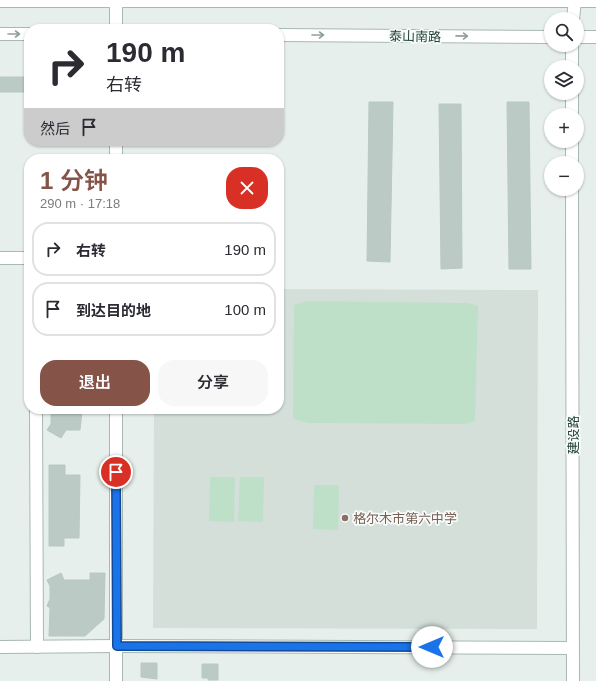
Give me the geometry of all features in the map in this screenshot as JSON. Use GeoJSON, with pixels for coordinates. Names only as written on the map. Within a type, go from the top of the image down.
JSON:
{"type":"FeatureCollection","features":[{"type":"Feature","properties":{"kind":"street"},"geometry":{"type":"LineString","coordinates":[[116,1],[116,24]]}},
{"type":"Feature","properties":{"kind":"street"},"geometry":{"type":"LineString","coordinates":[[573,12],[574,1]]}},
{"type":"Feature","properties":{"kind":"street"},"geometry":{"type":"LineString","coordinates":[[0,2],[596,2]]}},
{"type":"Feature","properties":{"kind":"street"},"geometry":{"type":"LineString","coordinates":[[0,34],[24,34]]}},
{"type":"Feature","properties":{"kind":"street","name":"泰山南路"},"geometry":{"type":"LineString","coordinates":[[284,35],[544,37]]}},
{"type":"Feature","properties":{"kind":"street"},"geometry":{"type":"LineString","coordinates":[[584,37],[596,37]]}},
{"type":"Feature","properties":{"kind":"street","name":"建设路"},"geometry":{"type":"LineString","coordinates":[[572,196],[573,681]]}},
{"type":"Feature","properties":{"kind":"street"},"geometry":{"type":"LineString","coordinates":[[0,258],[24,258]]}},
{"type":"Feature","properties":{"kind":"street"},"geometry":{"type":"LineString","coordinates":[[36,414],[37,647]]}},
{"type":"Feature","properties":{"kind":"street"},"geometry":{"type":"LineString","coordinates":[[116,414],[116,681]]}},
{"type":"Feature","properties":{"kind":"street"},"geometry":{"type":"LineString","coordinates":[[0,647],[117,646],[573,648]]}},
{"type":"Feature","properties":{"kind":"shaded area","name":"格尔木市第六中学"},"geometry":{"type":"Polygon","coordinates":[[[284,289],[538,290],[537,629],[153,628],[154,414],[284,414],[284,289]]]}},
{"type":"Feature","properties":{"kind":"green space"},"geometry":{"type":"Polygon","coordinates":[[[306,301],[468,303],[478,306],[475,421],[466,424],[308,423],[293,419],[294,305],[306,301]]]}},
{"type":"Feature","properties":{"kind":"green space"},"geometry":{"type":"Polygon","coordinates":[[[210,477],[235,477],[234,522],[209,521],[210,477]]]}},
{"type":"Feature","properties":{"kind":"green space"},"geometry":{"type":"Polygon","coordinates":[[[240,477],[264,477],[263,522],[238,521],[240,477]]]}},
{"type":"Feature","properties":{"kind":"green space"},"geometry":{"type":"Polygon","coordinates":[[[314,485],[339,485],[338,530],[313,529],[314,485]]]}},
{"type":"Feature","properties":{"kind":"building"},"geometry":{"type":"Polygon","coordinates":[[[0,77],[24,77],[24,92],[0,92],[0,77]]]}},
{"type":"Feature","properties":{"kind":"building"},"geometry":{"type":"Polygon","coordinates":[[[369,102],[393,102],[390,262],[367,261],[369,102]]]}},
{"type":"Feature","properties":{"kind":"building"},"geometry":{"type":"Polygon","coordinates":[[[507,102],[529,102],[531,269],[509,269],[507,102]]]}},
{"type":"Feature","properties":{"kind":"building"},"geometry":{"type":"Polygon","coordinates":[[[439,104],[461,104],[462,268],[441,269],[439,104]]]}},
{"type":"Feature","properties":{"kind":"building"},"geometry":{"type":"Polygon","coordinates":[[[51,414],[82,414],[80,430],[66,430],[61,438],[47,430],[51,424],[51,414]]]}},
{"type":"Feature","properties":{"kind":"building"},"geometry":{"type":"Polygon","coordinates":[[[49,465],[65,465],[65,475],[80,475],[79,538],[64,538],[64,546],[49,546],[49,465]]]}},
{"type":"Feature","properties":{"kind":"building"},"geometry":{"type":"Polygon","coordinates":[[[61,573],[64,580],[90,580],[90,573],[105,573],[104,619],[85,636],[49,636],[50,608],[47,606],[50,599],[50,586],[47,580],[61,573]]]}},
{"type":"Feature","properties":{"kind":"building"},"geometry":{"type":"Polygon","coordinates":[[[141,663],[157,663],[157,679],[141,677],[141,663]]]}},
{"type":"Feature","properties":{"kind":"building"},"geometry":{"type":"Polygon","coordinates":[[[202,664],[218,664],[218,680],[208,680],[208,678],[202,678],[202,664]]]}},
{"type":"Feature","properties":{"kind":"place","name":"格尔木市第六中学"},"geometry":{"type":"Point","coordinates":[345,518]}},
{"type":"Feature","properties":{"kind":"route"},"geometry":{"type":"LineString","coordinates":[[116,472],[117,646],[432,647]]}}]}
